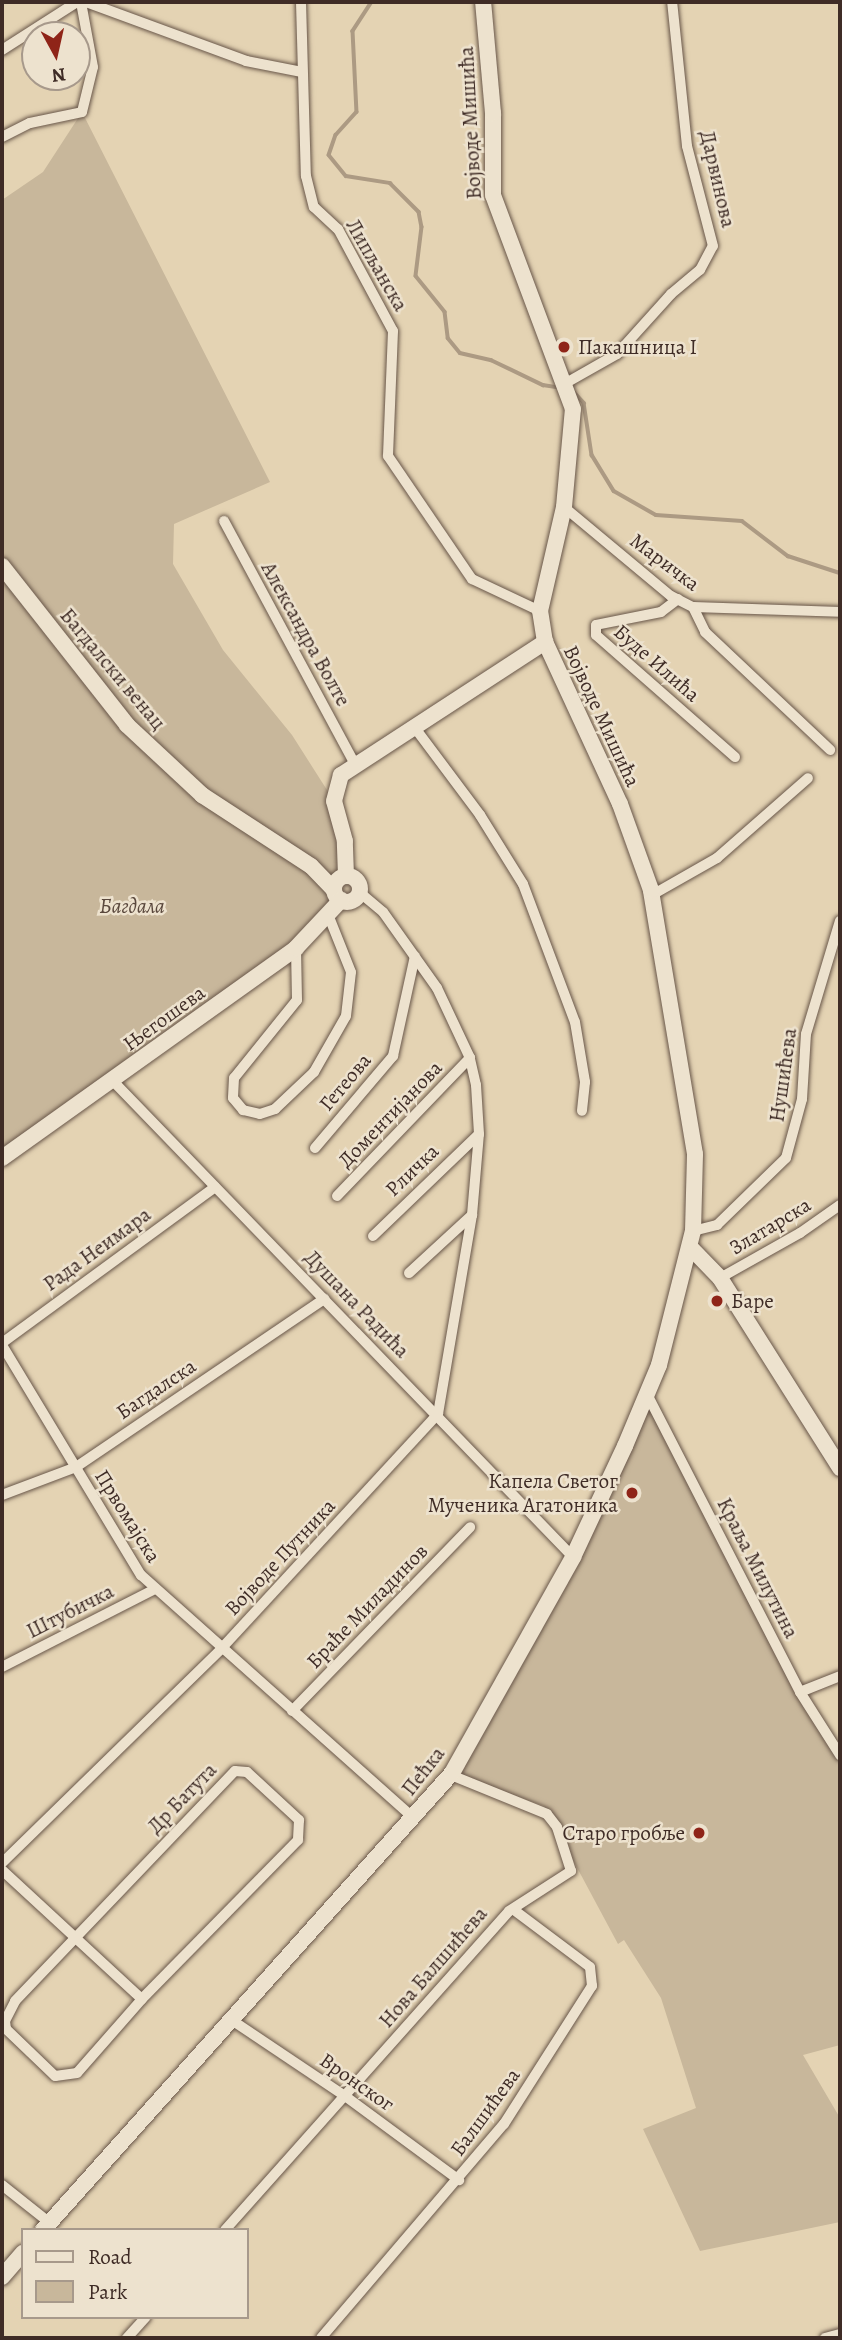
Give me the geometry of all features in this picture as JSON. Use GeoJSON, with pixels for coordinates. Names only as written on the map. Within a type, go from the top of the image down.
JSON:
{"type":"FeatureCollection","features":[{"type":"Feature","properties":{"kind":"street"},"geometry":{"type":"LineString","coordinates":[[2,50],[79,2],[93,67],[82,112],[30,123],[2,137]]}},
{"type":"Feature","properties":{"kind":"street"},"geometry":{"type":"LineString","coordinates":[[86,2],[246,61],[302,72]]}},
{"type":"Feature","properties":{"kind":"street","name":"Липљанска"},"geometry":{"type":"LineString","coordinates":[[301,2],[306,176],[314,207],[338,229],[393,331],[388,456],[472,579],[540,611]]}},
{"type":"Feature","properties":{"kind":"street","name":"Војводе Мишића"},"geometry":{"type":"LineString","coordinates":[[483,2],[493,113],[493,195],[506,239],[565,378],[573,409],[564,507],[540,611],[545,642],[565,694],[620,804],[652,895],[695,1154],[691,1239]]}},
{"type":"Feature","properties":{"kind":"street","name":"Дарвинова"},"geometry":{"type":"LineString","coordinates":[[565,378],[617,354],[671,294],[700,270],[713,246],[687,146],[672,2]]}},
{"type":"Feature","properties":{"kind":"street","name":"Маричка"},"geometry":{"type":"LineString","coordinates":[[564,507],[678,600],[693,607],[840,612]]}},
{"type":"Feature","properties":{"kind":"street","name":"Александра Волте"},"geometry":{"type":"LineString","coordinates":[[224,521],[356,766]]}},
{"type":"Feature","properties":{"kind":"street","name":"Багдалски венац"},"geometry":{"type":"LineString","coordinates":[[2,566],[127,725],[202,795],[311,866],[337,895]]}},
{"type":"Feature","properties":{"kind":"street","name":"Буде Илића"},"geometry":{"type":"LineString","coordinates":[[678,600],[662,612],[596,625],[596,635],[735,757]]}},
{"type":"Feature","properties":{"kind":"street"},"geometry":{"type":"LineString","coordinates":[[693,607],[705,632],[830,750]]}},
{"type":"Feature","properties":{"kind":"street"},"geometry":{"type":"LineString","coordinates":[[346,876],[335,787],[341,775],[545,642]]}},
{"type":"Feature","properties":{"kind":"street"},"geometry":{"type":"LineString","coordinates":[[415,728],[480,815],[523,884],[575,1022],[585,1082],[582,1111]]}},
{"type":"Feature","properties":{"kind":"street"},"geometry":{"type":"LineString","coordinates":[[652,895],[717,858],[808,778]]}},
{"type":"Feature","properties":{"kind":"street"},"geometry":{"type":"LineString","coordinates":[[346,876],[336,882],[337,895],[354,900],[359,892]]}},
{"type":"Feature","properties":{"kind":"street"},"geometry":{"type":"LineString","coordinates":[[346,876],[357,881],[359,892],[383,912],[437,988],[470,1058],[480,1134],[472,1215],[438,1413]]}},
{"type":"Feature","properties":{"kind":"street","name":"Његошева"},"geometry":{"type":"LineString","coordinates":[[2,1158],[296,948],[330,917],[337,895]]}},
{"type":"Feature","properties":{"kind":"street"},"geometry":{"type":"LineString","coordinates":[[296,948],[297,1000],[234,1078],[236,1106],[260,1114],[275,1109],[314,1072],[346,1016],[351,972],[330,917]]}},
{"type":"Feature","properties":{"kind":"street","name":"Нушићева"},"geometry":{"type":"LineString","coordinates":[[691,1239],[717,1225],[786,1158],[802,1099],[806,1034],[840,922]]}},
{"type":"Feature","properties":{"kind":"street","name":"Гетеова"},"geometry":{"type":"LineString","coordinates":[[315,1148],[393,1056],[415,956]]}},
{"type":"Feature","properties":{"kind":"street","name":"Доментијанова"},"geometry":{"type":"LineString","coordinates":[[337,1196],[470,1058]]}},
{"type":"Feature","properties":{"kind":"street","name":"Душана Радића"},"geometry":{"type":"LineString","coordinates":[[112,1080],[438,1413],[573,1557]]}},
{"type":"Feature","properties":{"kind":"street","name":"Рличка"},"geometry":{"type":"LineString","coordinates":[[373,1236],[480,1134]]}},
{"type":"Feature","properties":{"kind":"street","name":"Рада Неимара"},"geometry":{"type":"LineString","coordinates":[[2,1344],[215,1187]]}},
{"type":"Feature","properties":{"kind":"street","name":"Златарска"},"geometry":{"type":"LineString","coordinates":[[720,1278],[840,1205]]}},
{"type":"Feature","properties":{"kind":"street"},"geometry":{"type":"LineString","coordinates":[[409,1273],[472,1215]]}},
{"type":"Feature","properties":{"kind":"street"},"geometry":{"type":"LineString","coordinates":[[691,1239],[720,1278],[840,1468]]}},
{"type":"Feature","properties":{"kind":"street","name":"Пећка"},"geometry":{"type":"LineString","coordinates":[[46,2226],[451,1775],[573,1557],[648,1395],[691,1239]]}},
{"type":"Feature","properties":{"kind":"street","name":"Багдалска"},"geometry":{"type":"LineString","coordinates":[[2,1495],[76,1467],[324,1298]]}},
{"type":"Feature","properties":{"kind":"street","name":"Првомајска"},"geometry":{"type":"LineString","coordinates":[[2,1344],[123,1548],[155,1589],[413,1817]]}},
{"type":"Feature","properties":{"kind":"street","name":"Краља Милутина"},"geometry":{"type":"LineString","coordinates":[[648,1395],[800,1692],[840,1755]]}},
{"type":"Feature","properties":{"kind":"street","name":"Војводе Путника"},"geometry":{"type":"LineString","coordinates":[[2,1863],[221,1648],[438,1413]]}},
{"type":"Feature","properties":{"kind":"street","name":"Браће Миладинов"},"geometry":{"type":"LineString","coordinates":[[292,1711],[470,1527]]}},
{"type":"Feature","properties":{"kind":"street","name":"Штубичка"},"geometry":{"type":"LineString","coordinates":[[2,1667],[155,1589]]}},
{"type":"Feature","properties":{"kind":"street"},"geometry":{"type":"LineString","coordinates":[[800,1692],[840,1676]]}},
{"type":"Feature","properties":{"kind":"street","name":"Др Батута"},"geometry":{"type":"LineString","coordinates":[[247,1772],[299,1820],[298,1840],[142,1999],[77,2073],[55,2076],[8,2032],[5,2021],[27,1987],[232,1773],[247,1772]]}},
{"type":"Feature","properties":{"kind":"street","name":"Нова Балшићева"},"geometry":{"type":"LineString","coordinates":[[227,2228],[514,1910],[571,1871],[557,1827],[547,1814],[451,1775]]}},
{"type":"Feature","properties":{"kind":"street"},"geometry":{"type":"LineString","coordinates":[[2,1870],[142,1999]]}},
{"type":"Feature","properties":{"kind":"street","name":"Балшићева"},"geometry":{"type":"LineString","coordinates":[[321,2338],[459,2180],[503,2124],[594,1980],[590,1967],[514,1910]]}},
{"type":"Feature","properties":{"kind":"street","name":"Вронског"},"geometry":{"type":"LineString","coordinates":[[230,2019],[345,2096],[459,2180]]}},
{"type":"Feature","properties":{"kind":"street"},"geometry":{"type":"LineString","coordinates":[[2,2185],[46,2226]]}},
{"type":"Feature","properties":{"kind":"street"},"geometry":{"type":"LineString","coordinates":[[2,2277],[21,2255]]}},
{"type":"Feature","properties":{"kind":"street"},"geometry":{"type":"LineString","coordinates":[[127,2338],[144,2319]]}},
{"type":"Feature","properties":{"kind":"street"},"geometry":{"type":"LineString","coordinates":[[825,2338],[840,2334]]}},
{"type":"Feature","properties":{"kind":"green space","name":"Багдала"},"geometry":{"type":"Polygon","coordinates":[[[82,112],[270,482],[174,524],[173,564],[223,650],[292,735],[334,801],[342,877],[336,882],[329,917],[2,1158],[2,200],[43,172],[82,112]]]}},
{"type":"Feature","properties":{"kind":"green space","name":"Старо гробље"},"geometry":{"type":"Polygon","coordinates":[[[648,1396],[800,1692],[840,1755],[840,2045],[803,2055],[840,2118],[840,2222],[700,2251],[643,2129],[696,2108],[661,1998],[624,1940],[618,1944],[544,1806],[452,1773],[648,1396]]]}},
{"type":"Feature","properties":{"kind":"waterway"},"geometry":{"type":"LineString","coordinates":[[372,2],[353,31],[357,112],[336,135],[329,155],[346,176],[390,183],[419,212],[422,227],[416,276],[445,312],[448,338],[460,353],[491,360],[543,385],[561,388]]}},
{"type":"Feature","properties":{"kind":"waterway"},"geometry":{"type":"LineString","coordinates":[[572,390],[584,403],[592,455],[614,491],[656,515],[742,521],[788,556],[840,573]]}},
{"type":"Feature","properties":{"kind":"place","name":"Пакашница I"},"geometry":{"type":"Point","coordinates":[564,347]}},
{"type":"Feature","properties":{"kind":"place","name":"Баре"},"geometry":{"type":"Point","coordinates":[717,1301]}},
{"type":"Feature","properties":{"kind":"place","name":"Капела Светог Мученика Агатоника"},"geometry":{"type":"Point","coordinates":[632,1493]}},
{"type":"Feature","properties":{"kind":"place","name":"Старо гробље"},"geometry":{"type":"Point","coordinates":[699,1833]}}]}
